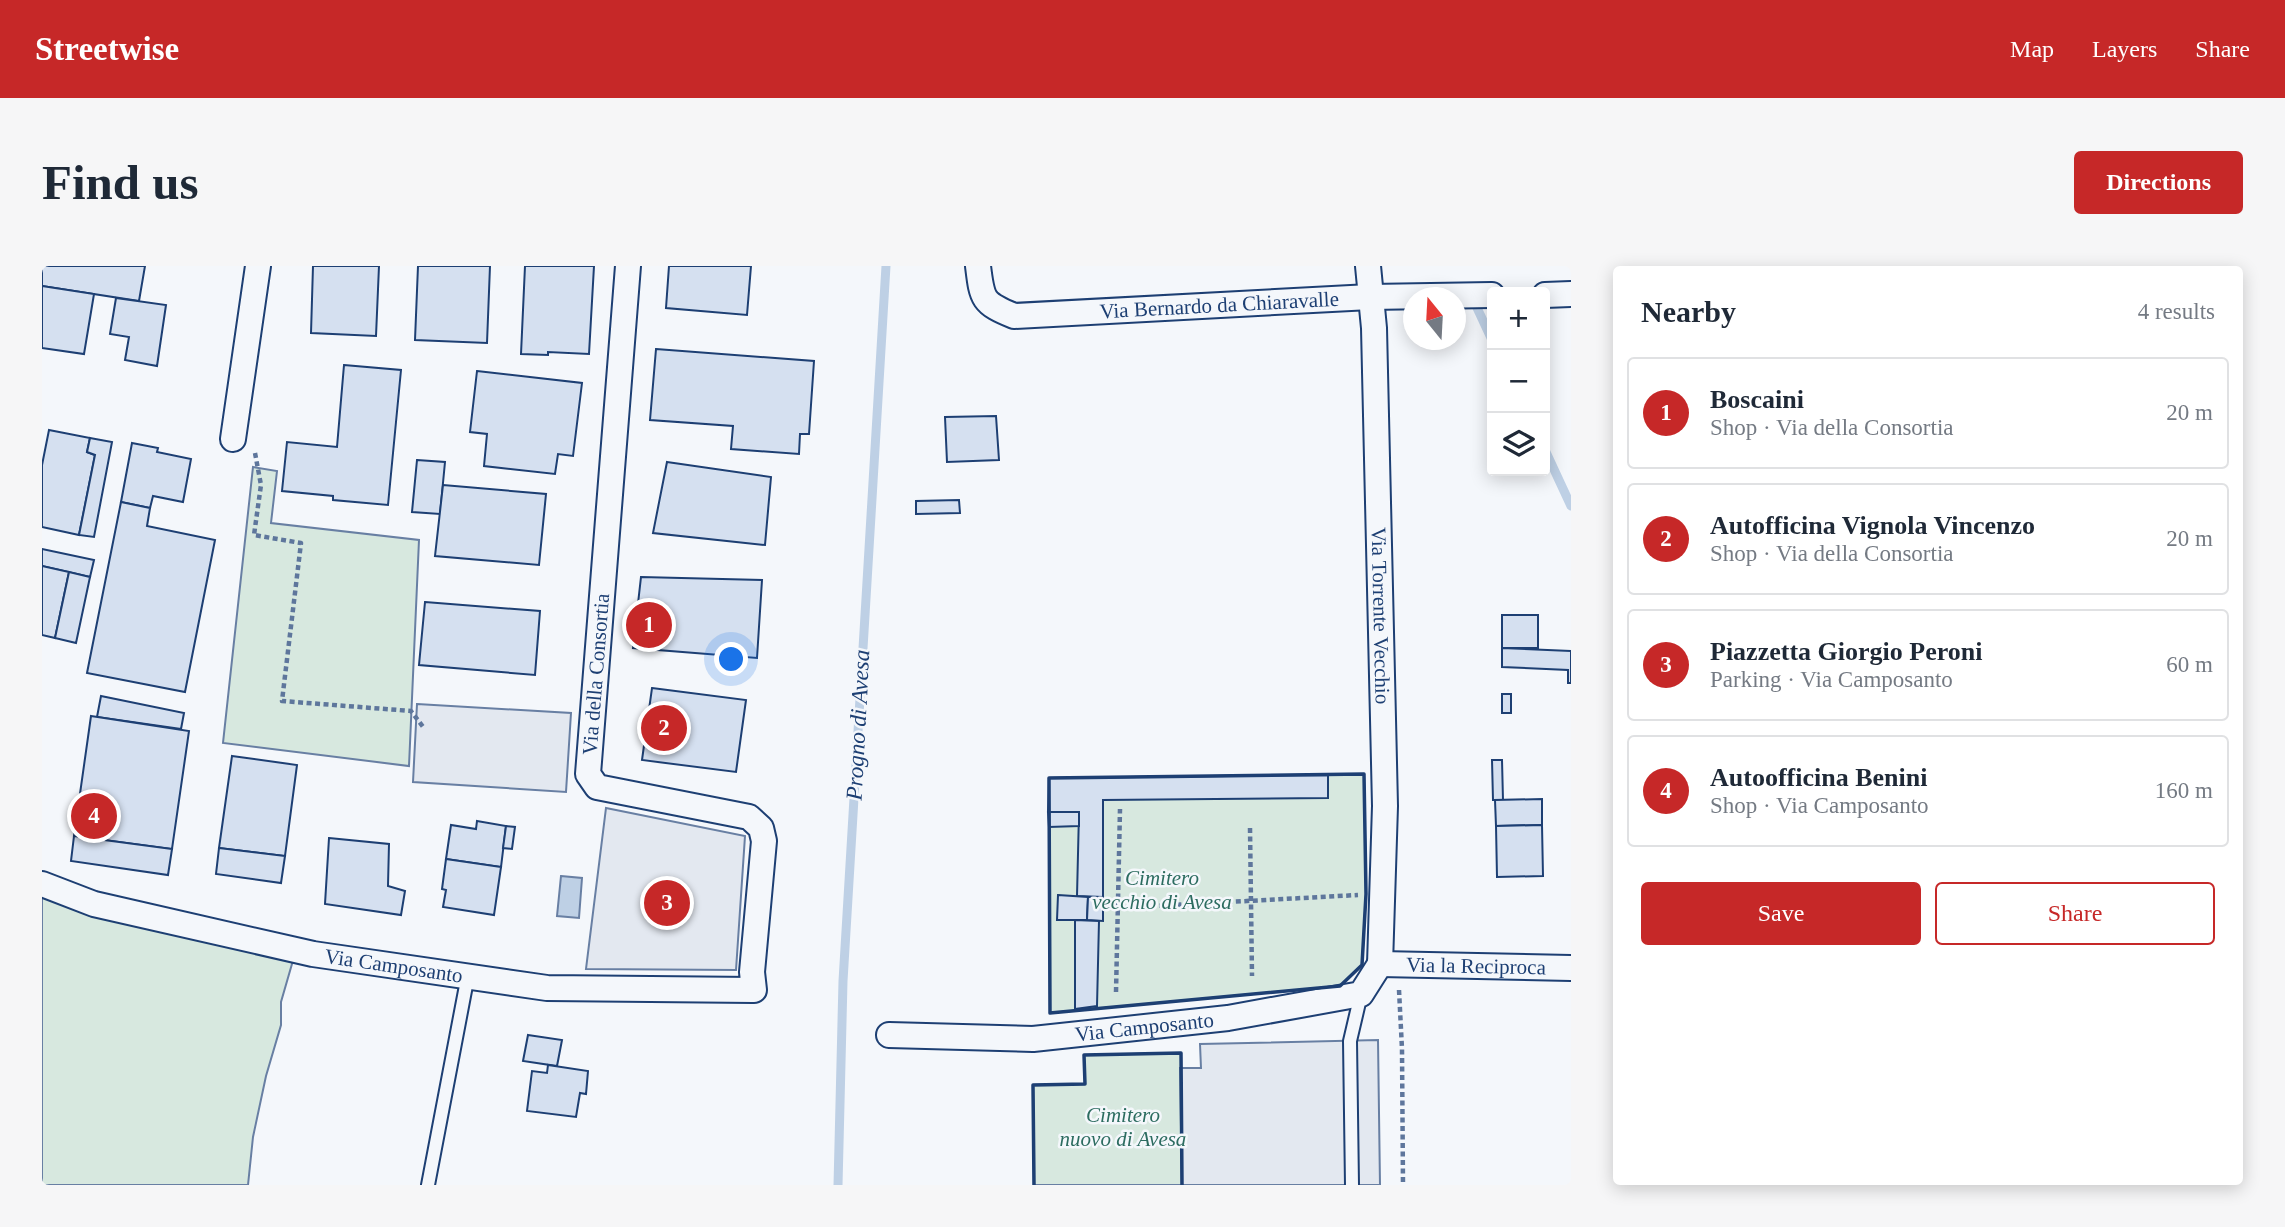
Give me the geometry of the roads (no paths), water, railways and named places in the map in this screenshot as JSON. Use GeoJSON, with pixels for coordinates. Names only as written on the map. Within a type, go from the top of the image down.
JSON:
{"type":"FeatureCollection","features":[{"type":"Feature","properties":{"kind":"street"},"geometry":{"type":"LineString","coordinates":[[233,439],[258,266]]}},
{"type":"Feature","properties":{"kind":"street","name":"Via della Consortia"},"geometry":{"type":"LineString","coordinates":[[628,266],[588,774],[597,787],[749,817],[761,828],[764,841],[752,972],[754,990]]}},
{"type":"Feature","properties":{"kind":"street","name":"Via Bernardo da Chiaravalle"},"geometry":{"type":"LineString","coordinates":[[978,266],[984,299],[993,308],[1014,316],[1370,297],[1487,295]]}},
{"type":"Feature","properties":{"kind":"street","name":"Via Torrente Vecchio"},"geometry":{"type":"LineString","coordinates":[[1368,266],[1374,328],[1389,964]]}},
{"type":"Feature","properties":{"kind":"street"},"geometry":{"type":"LineString","coordinates":[[1550,295],[1571,294]]}},
{"type":"Feature","properties":{"kind":"street","name":"Via Camposanto"},"geometry":{"type":"LineString","coordinates":[[53,888],[94,904],[313,954],[547,988],[754,990]]}},
{"type":"Feature","properties":{"kind":"street"},"geometry":{"type":"LineString","coordinates":[[1361,994],[1389,964]]}},
{"type":"Feature","properties":{"kind":"street","name":"Via la Reciproca"},"geometry":{"type":"LineString","coordinates":[[1389,964],[1571,968]]}},
{"type":"Feature","properties":{"kind":"street","name":"Via Camposanto"},"geometry":{"type":"LineString","coordinates":[[889,1035],[1033,1039],[1228,1018],[1361,994]]}},
{"type":"Feature","properties":{"kind":"lane"},"geometry":{"type":"LineString","coordinates":[[428,1185],[468,975]]}},
{"type":"Feature","properties":{"kind":"lane"},"geometry":{"type":"LineString","coordinates":[[1352,1185],[1350,1041],[1361,994]]}},
{"type":"Feature","properties":{"kind":"water"},"geometry":{"type":"Polygon","coordinates":[[[561,876],[582,878],[579,918],[557,916],[561,876]]]}},
{"type":"Feature","properties":{"kind":"waterway","name":"Progno di Avesa"},"geometry":{"type":"LineString","coordinates":[[838,1185],[843,981],[886,266]]}},
{"type":"Feature","properties":{"kind":"waterway"},"geometry":{"type":"LineString","coordinates":[[1472,297],[1487,329]]}},
{"type":"Feature","properties":{"kind":"waterway"},"geometry":{"type":"LineString","coordinates":[[1550,461],[1571,506]]}},
{"type":"Feature","properties":{"kind":"place","name":"Boscaini"},"geometry":{"type":"Point","coordinates":[649,625]}},
{"type":"Feature","properties":{"kind":"place","name":"Autofficina Vignola Vincenzo"},"geometry":{"type":"Point","coordinates":[664,728]}},
{"type":"Feature","properties":{"kind":"place","name":"Autoofficina Benini"},"geometry":{"type":"Point","coordinates":[94,816]}},
{"type":"Feature","properties":{"kind":"place","name":"Piazzetta Giorgio Peroni"},"geometry":{"type":"Point","coordinates":[667,903]}},
{"type":"Feature","properties":{"kind":"park label","name":"Cimitero vecchio di Avesa"},"geometry":{"type":"Point","coordinates":[1162,890]}},
{"type":"Feature","properties":{"kind":"park label","name":"Cimitero nuovo di Avesa"},"geometry":{"type":"Point","coordinates":[1123,1127]}}]}
